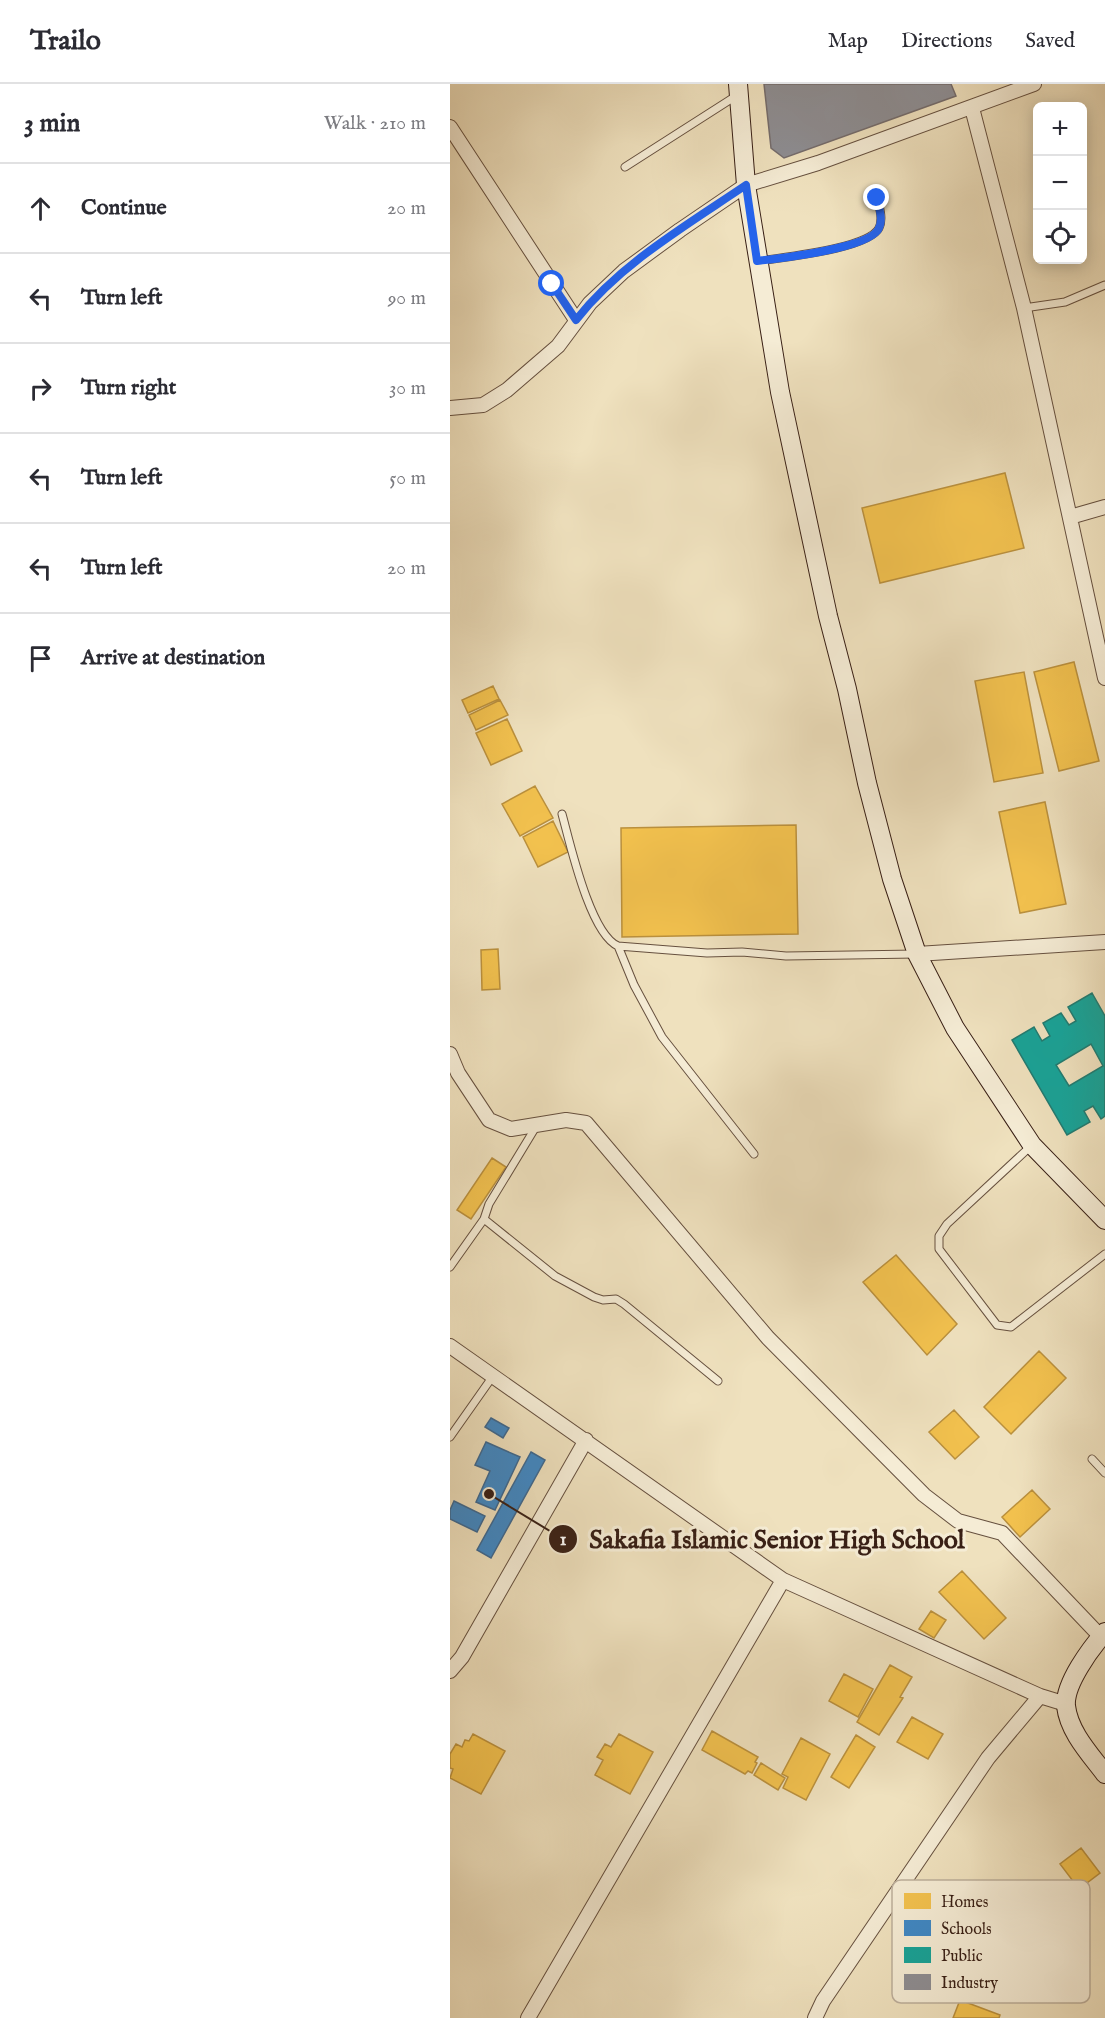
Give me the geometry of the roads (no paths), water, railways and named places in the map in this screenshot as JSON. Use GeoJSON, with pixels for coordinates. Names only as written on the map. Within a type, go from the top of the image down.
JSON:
{"type":"FeatureCollection","features":[{"type":"Feature","properties":{"kind":"street"},"geometry":{"type":"LineString","coordinates":[[450,408],[483,405],[507,390],[558,346],[590,303],[624,271],[746,185],[818,163],[1034,84]]}},
{"type":"Feature","properties":{"kind":"street"},"geometry":{"type":"LineString","coordinates":[[738,89],[746,185],[780,392],[867,783],[890,869],[917,954],[956,1028],[1032,1145],[1105,1220]]}},
{"type":"Feature","properties":{"kind":"street"},"geometry":{"type":"LineString","coordinates":[[972,108],[1024,308],[1105,678]]}},
{"type":"Feature","properties":{"kind":"street"},"geometry":{"type":"LineString","coordinates":[[450,127],[576,320]]}},
{"type":"Feature","properties":{"kind":"street"},"geometry":{"type":"LineString","coordinates":[[1070,517],[1105,507]]}},
{"type":"Feature","properties":{"kind":"street"},"geometry":{"type":"LineString","coordinates":[[917,954],[1105,942]]}},
{"type":"Feature","properties":{"kind":"street"},"geometry":{"type":"LineString","coordinates":[[450,1054],[458,1073],[489,1120],[511,1129],[566,1120],[586,1123],[768,1338],[915,1487],[958,1521],[1002,1533],[1103,1635],[1079,1665],[1066,1704],[1072,1726],[1081,1743],[1105,1774]]}},
{"type":"Feature","properties":{"kind":"street"},"geometry":{"type":"LineString","coordinates":[[450,1346],[783,1580],[1040,1696],[1066,1704]]}},
{"type":"Feature","properties":{"kind":"street"},"geometry":{"type":"LineString","coordinates":[[450,1671],[462,1657],[586,1440]]}},
{"type":"Feature","properties":{"kind":"street"},"geometry":{"type":"LineString","coordinates":[[528,2018],[783,1580]]}},
{"type":"Feature","properties":{"kind":"street"},"geometry":{"type":"LineString","coordinates":[[905,1880],[988,1758],[1040,1696]]}},
{"type":"Feature","properties":{"kind":"street"},"geometry":{"type":"LineString","coordinates":[[815,2018],[823,2001],[892,1899]]}},
{"type":"Feature","properties":{"kind":"lane"},"geometry":{"type":"LineString","coordinates":[[625,167],[738,89]]}},
{"type":"Feature","properties":{"kind":"lane"},"geometry":{"type":"LineString","coordinates":[[757,261],[819,252],[867,239],[876,232],[881,222],[876,192]]}},
{"type":"Feature","properties":{"kind":"lane"},"geometry":{"type":"LineString","coordinates":[[1024,308],[1065,302],[1105,285]]}},
{"type":"Feature","properties":{"kind":"lane"},"geometry":{"type":"LineString","coordinates":[[562,814],[588,904],[613,944],[618,946],[786,956],[917,954]]}},
{"type":"Feature","properties":{"kind":"lane"},"geometry":{"type":"LineString","coordinates":[[618,946],[634,985],[662,1036],[754,1154]]}},
{"type":"Feature","properties":{"kind":"lane"},"geometry":{"type":"LineString","coordinates":[[450,1267],[484,1219],[489,1204],[537,1125]]}},
{"type":"Feature","properties":{"kind":"lane"},"geometry":{"type":"LineString","coordinates":[[1032,1145],[947,1224],[939,1236],[939,1249],[997,1325],[1011,1327],[1105,1254]]}},
{"type":"Feature","properties":{"kind":"lane"},"geometry":{"type":"LineString","coordinates":[[484,1219],[555,1276],[594,1297],[603,1300],[616,1299],[624,1304],[717,1381]]}},
{"type":"Feature","properties":{"kind":"lane"},"geometry":{"type":"LineString","coordinates":[[450,1437],[493,1376]]}},
{"type":"Feature","properties":{"kind":"lane"},"geometry":{"type":"LineString","coordinates":[[1092,1459],[1105,1473]]}},
{"type":"Feature","properties":{"kind":"place","name":"Sakafia Islamic Senior High School"},"geometry":{"type":"Point","coordinates":[489,1494]}}]}
